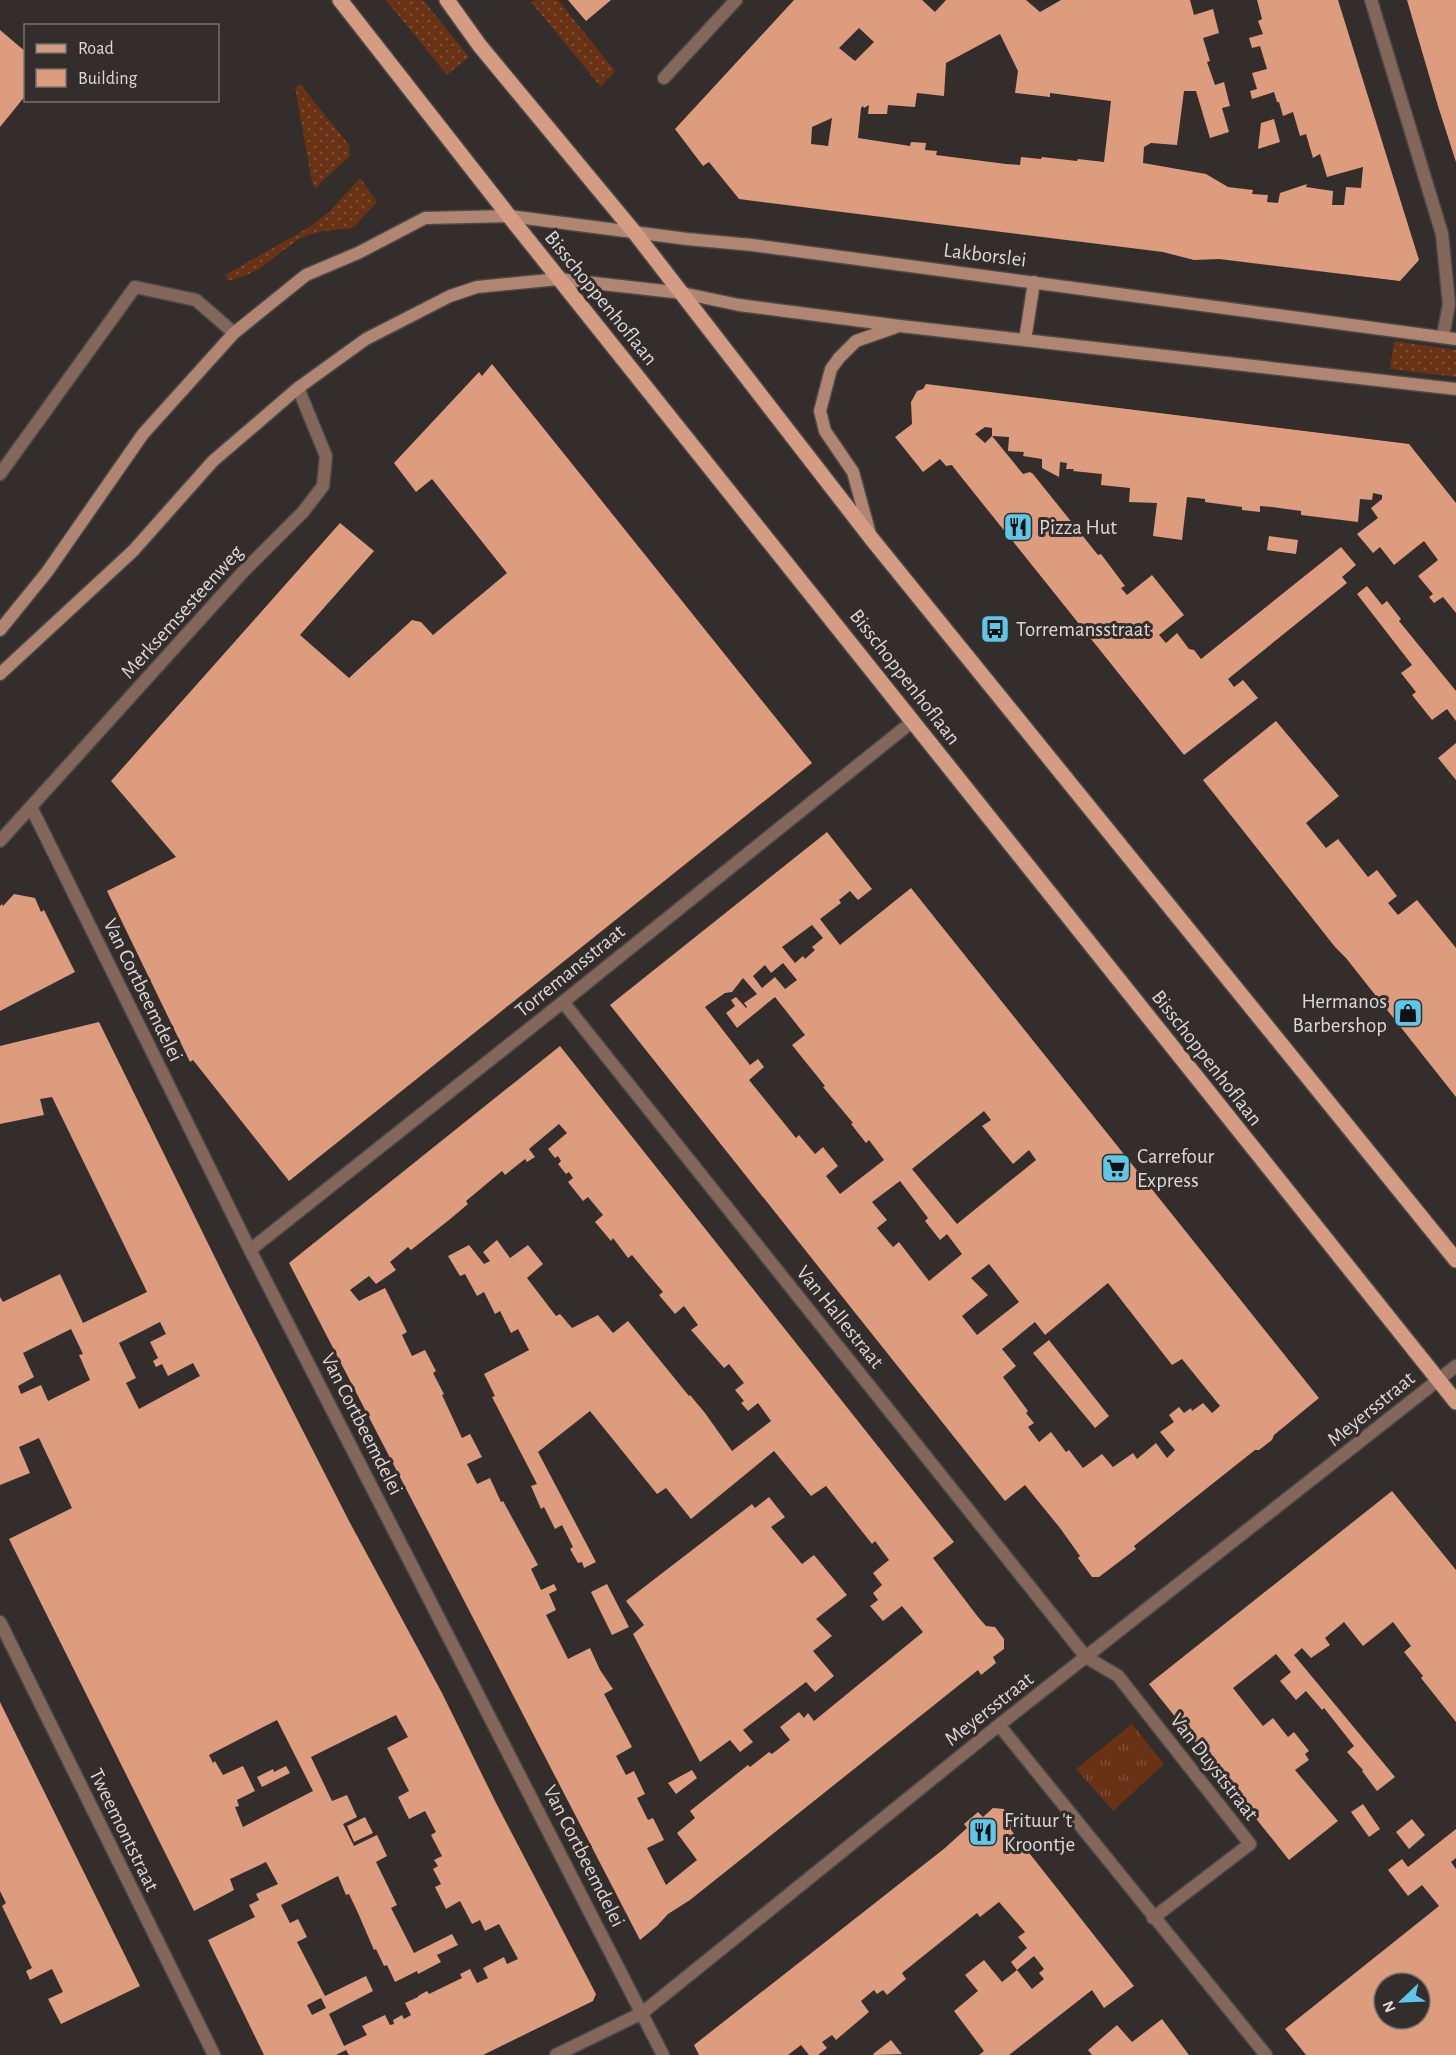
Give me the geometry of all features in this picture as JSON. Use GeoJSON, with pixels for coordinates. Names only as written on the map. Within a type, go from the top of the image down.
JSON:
{"type":"FeatureCollection","features":[{"type":"Feature","properties":{"kind":"main road","name":"Bisschoppenhoflaan"},"geometry":{"type":"LineString","coordinates":[[340,0],[559,279],[1456,1402]]}},
{"type":"Feature","properties":{"kind":"main road"},"geometry":{"type":"LineString","coordinates":[[447,0],[480,46],[635,232],[871,538],[1456,1260]]}},
{"type":"Feature","properties":{"kind":"street"},"geometry":{"type":"LineString","coordinates":[[664,78],[736,0]]}},
{"type":"Feature","properties":{"kind":"street"},"geometry":{"type":"LineString","coordinates":[[1371,0],[1442,234],[1449,304],[1443,336]]}},
{"type":"Feature","properties":{"kind":"street","name":"Lakborslei"},"geometry":{"type":"LineString","coordinates":[[509,216],[752,245],[1456,339]]}},
{"type":"Feature","properties":{"kind":"street"},"geometry":{"type":"LineString","coordinates":[[0,630],[47,572],[143,434],[249,318],[306,275],[358,253],[425,218],[509,216]]}},
{"type":"Feature","properties":{"kind":"street"},"geometry":{"type":"LineString","coordinates":[[0,674],[133,551],[213,461],[298,388],[366,339],[450,296],[477,287],[559,279],[682,293],[739,305],[900,326],[1456,389]]}},
{"type":"Feature","properties":{"kind":"street"},"geometry":{"type":"LineString","coordinates":[[1025,340],[1035,282]]}},
{"type":"Feature","properties":{"kind":"street"},"geometry":{"type":"LineString","coordinates":[[0,474],[135,287],[196,300],[234,333]]}},
{"type":"Feature","properties":{"kind":"street"},"geometry":{"type":"LineString","coordinates":[[871,538],[853,472],[825,431],[820,411],[831,369],[839,358],[856,341],[900,326]]}},
{"type":"Feature","properties":{"kind":"street","name":"Merksemsesteenweg"},"geometry":{"type":"LineString","coordinates":[[0,841],[242,573],[303,512],[323,486],[326,456],[298,388]]}},
{"type":"Feature","properties":{"kind":"street","name":"Torremansstraat"},"geometry":{"type":"LineString","coordinates":[[250,1250],[913,721]]}},
{"type":"Feature","properties":{"kind":"street","name":"Van Cortbeemdelei"},"geometry":{"type":"LineString","coordinates":[[31,807],[250,1250],[663,2055]]}},
{"type":"Feature","properties":{"kind":"street","name":"Van Hallestraat"},"geometry":{"type":"LineString","coordinates":[[563,1002],[1086,1657]]}},
{"type":"Feature","properties":{"kind":"street"},"geometry":{"type":"LineString","coordinates":[[1438,1380],[1456,1366]]}},
{"type":"Feature","properties":{"kind":"street","name":"Meyersstraat"},"geometry":{"type":"LineString","coordinates":[[556,2055],[642,2013],[999,1725],[1438,1380]]}},
{"type":"Feature","properties":{"kind":"street","name":"Tweemontstraat"},"geometry":{"type":"LineString","coordinates":[[0,1622],[214,2055]]}},
{"type":"Feature","properties":{"kind":"street","name":"Van Duyststraat"},"geometry":{"type":"LineString","coordinates":[[1086,1657],[1118,1676],[1250,1844],[1153,1917]]}},
{"type":"Feature","properties":{"kind":"street"},"geometry":{"type":"LineString","coordinates":[[999,1725],[1265,2055]]}},
{"type":"Feature","properties":{"kind":"green space"},"geometry":{"type":"Polygon","coordinates":[[[386,0],[423,0],[469,57],[447,75],[386,0]]]}},
{"type":"Feature","properties":{"kind":"green space"},"geometry":{"type":"Polygon","coordinates":[[[558,0],[615,71],[601,87],[531,2],[558,0]]]}},
{"type":"Feature","properties":{"kind":"green space"},"geometry":{"type":"Polygon","coordinates":[[[300,84],[349,145],[350,156],[317,188],[312,182],[295,87],[300,84]]]}},
{"type":"Feature","properties":{"kind":"green space"},"geometry":{"type":"Polygon","coordinates":[[[360,178],[377,202],[353,228],[308,235],[291,244],[259,269],[228,281],[225,275],[308,228],[329,212],[360,178]]]}},
{"type":"Feature","properties":{"kind":"green space"},"geometry":{"type":"Polygon","coordinates":[[[1394,341],[1456,350],[1456,377],[1390,369],[1394,341]]]}},
{"type":"Feature","properties":{"kind":"green space"},"geometry":{"type":"Polygon","coordinates":[[[1132,1724],[1164,1764],[1113,1811],[1076,1769],[1132,1724]]]}},
{"type":"Feature","properties":{"kind":"building"},"geometry":{"type":"Polygon","coordinates":[[[568,0],[611,0],[586,21],[568,0]]]}},
{"type":"Feature","properties":{"kind":"building"},"geometry":{"type":"Polygon","coordinates":[[[794,0],[922,0],[935,12],[946,0],[1026,0],[1040,12],[1061,0],[1190,0],[1194,15],[1213,9],[1219,33],[1203,38],[1210,61],[1207,62],[1215,85],[1224,82],[1230,106],[1222,108],[1229,132],[1210,138],[1196,91],[1184,91],[1177,145],[1151,143],[1144,147],[1143,163],[1206,174],[1228,187],[1253,190],[1252,194],[1268,195],[1267,202],[1278,203],[1280,193],[1307,184],[1306,187],[1333,191],[1332,205],[1344,205],[1346,187],[1361,188],[1363,167],[1327,177],[1320,154],[1313,158],[1306,134],[1300,136],[1293,112],[1283,116],[1274,92],[1252,99],[1250,91],[1257,89],[1252,73],[1267,69],[1260,46],[1252,48],[1249,38],[1263,34],[1258,21],[1262,19],[1257,0],[1338,0],[1419,260],[1400,281],[1219,259],[1194,260],[1163,252],[739,199],[709,162],[703,166],[675,129],[794,0]],[[859,28],[839,48],[855,61],[874,42],[859,28]],[[1000,34],[946,63],[944,96],[917,93],[915,107],[888,105],[887,114],[868,114],[869,105],[864,108],[863,106],[858,138],[910,146],[911,142],[926,143],[925,150],[937,151],[936,155],[1006,164],[1020,165],[1021,157],[1104,162],[1111,101],[1050,93],[1050,97],[1015,93],[1018,71],[1000,34]],[[832,118],[812,127],[811,144],[828,146],[832,118]]]}},
{"type":"Feature","properties":{"kind":"building"},"geometry":{"type":"Polygon","coordinates":[[[1407,0],[1456,0],[1456,162],[1438,106],[1407,0]]]}},
{"type":"Feature","properties":{"kind":"building"},"geometry":{"type":"Polygon","coordinates":[[[0,30],[24,50],[24,97],[0,127],[0,30]]]}},
{"type":"Feature","properties":{"kind":"building"},"geometry":{"type":"Polygon","coordinates":[[[1274,119],[1280,142],[1258,149],[1261,123],[1274,119]]]}},
{"type":"Feature","properties":{"kind":"building"},"geometry":{"type":"Polygon","coordinates":[[[492,364],[812,763],[289,1181],[193,1060],[190,1062],[107,891],[176,857],[111,781],[340,523],[374,551],[300,635],[349,678],[412,620],[421,622],[433,635],[507,573],[432,479],[416,492],[394,463],[479,372],[482,376],[492,364]]]}},
{"type":"Feature","properties":{"kind":"building"},"geometry":{"type":"Polygon","coordinates":[[[926,384],[1409,444],[1456,503],[1456,613],[1443,597],[1434,603],[1429,597],[1433,594],[1418,576],[1438,560],[1424,541],[1394,565],[1380,547],[1373,553],[1357,534],[1378,518],[1371,508],[1382,499],[1382,495],[1373,493],[1372,500],[1360,499],[1358,522],[1301,515],[1301,511],[1272,507],[1260,506],[1260,512],[1242,510],[1242,507],[1187,497],[1182,540],[1153,536],[1157,503],[1129,502],[1130,488],[1101,485],[1102,474],[1066,469],[1067,463],[1060,462],[1059,477],[1042,468],[1042,459],[1023,456],[1024,452],[1008,451],[1009,437],[992,436],[1023,474],[1030,472],[1033,474],[1098,555],[1101,554],[1125,586],[1121,588],[1127,595],[1152,575],[1184,615],[1159,635],[1166,643],[1177,633],[1189,649],[1194,650],[1201,659],[1341,547],[1356,565],[1342,577],[1347,583],[1228,679],[1234,687],[1243,680],[1258,698],[1184,755],[952,465],[946,466],[940,459],[923,472],[895,437],[912,424],[911,402],[917,391],[923,389],[926,384]],[[985,427],[975,434],[985,443],[992,436],[992,428],[985,427]]]}},
{"type":"Feature","properties":{"kind":"building"},"geometry":{"type":"Polygon","coordinates":[[[1269,536],[1298,540],[1296,554],[1267,550],[1269,536]]]}},
{"type":"Feature","properties":{"kind":"building"},"geometry":{"type":"Polygon","coordinates":[[[1367,586],[1382,605],[1387,601],[1401,619],[1399,621],[1456,691],[1456,721],[1447,709],[1432,720],[1412,695],[1416,692],[1401,673],[1412,665],[1357,594],[1367,586]]]}},
{"type":"Feature","properties":{"kind":"building"},"geometry":{"type":"Polygon","coordinates":[[[1276,721],[1339,796],[1306,823],[1326,848],[1338,839],[1368,877],[1377,870],[1397,896],[1388,903],[1398,915],[1417,900],[1456,948],[1456,1097],[1203,780],[1276,721]]]}},
{"type":"Feature","properties":{"kind":"building"},"geometry":{"type":"Polygon","coordinates":[[[1456,743],[1456,780],[1438,758],[1456,743]]]}},
{"type":"Feature","properties":{"kind":"building"},"geometry":{"type":"Polygon","coordinates":[[[827,832],[872,889],[858,900],[850,891],[839,900],[841,903],[820,919],[840,945],[911,888],[1319,1398],[1274,1435],[1272,1440],[1259,1450],[1255,1450],[1134,1546],[1136,1549],[1099,1577],[1092,1577],[1060,1528],[1025,1485],[1005,1501],[610,1005],[827,832]],[[812,925],[782,947],[795,963],[803,956],[805,959],[815,950],[812,947],[823,938],[812,925]],[[783,963],[771,973],[765,965],[753,976],[762,988],[775,977],[785,989],[797,980],[783,963]],[[743,978],[732,992],[725,993],[705,1007],[750,1065],[758,1059],[764,1067],[749,1080],[796,1138],[799,1135],[815,1154],[823,1147],[838,1166],[826,1176],[840,1194],[884,1160],[869,1140],[866,1143],[792,1045],[805,1035],[775,997],[737,1028],[726,1013],[735,1006],[731,1000],[736,997],[746,1008],[744,1003],[757,994],[743,978]],[[984,1111],[912,1169],[957,1224],[1036,1160],[1029,1150],[1013,1164],[982,1126],[991,1120],[984,1111]],[[900,1181],[872,1202],[887,1220],[877,1228],[893,1247],[899,1242],[929,1281],[962,1254],[947,1234],[940,1240],[925,1221],[928,1218],[900,1181]],[[989,1264],[971,1278],[988,1295],[962,1316],[977,1335],[1019,1302],[989,1264]],[[1108,1283],[1045,1335],[1035,1322],[1002,1349],[1016,1366],[1003,1377],[1028,1411],[1026,1413],[1034,1423],[1028,1427],[1039,1442],[1051,1432],[1066,1452],[1069,1450],[1083,1468],[1102,1454],[1113,1467],[1133,1453],[1137,1459],[1156,1443],[1167,1458],[1175,1450],[1160,1432],[1174,1422],[1169,1415],[1179,1407],[1184,1413],[1191,1408],[1192,1411],[1203,1403],[1212,1413],[1220,1406],[1182,1359],[1172,1365],[1108,1283]]]}},
{"type":"Feature","properties":{"kind":"building"},"geometry":{"type":"Polygon","coordinates":[[[14,894],[35,898],[41,912],[44,910],[75,972],[0,1011],[0,906],[2,904],[3,906],[14,894]]]}},
{"type":"Feature","properties":{"kind":"building"},"geometry":{"type":"Polygon","coordinates":[[[99,1022],[229,1286],[349,1521],[442,1693],[496,1803],[596,1994],[593,2001],[483,2055],[349,2055],[346,2050],[336,2055],[264,2055],[208,1940],[255,1917],[249,1905],[259,1900],[256,1894],[278,1884],[266,1862],[230,1879],[234,1890],[194,1911],[9,1539],[72,1508],[39,1438],[19,1447],[30,1473],[0,1485],[0,1297],[3,1302],[60,1274],[83,1323],[147,1292],[52,1097],[40,1099],[44,1115],[0,1124],[0,1046],[99,1022]],[[160,1322],[119,1343],[136,1378],[126,1383],[139,1409],[200,1376],[193,1363],[168,1376],[162,1364],[156,1367],[153,1361],[158,1358],[150,1342],[166,1334],[160,1322]],[[71,1329],[23,1353],[34,1377],[18,1386],[21,1394],[41,1385],[48,1401],[90,1380],[79,1355],[83,1354],[71,1329]],[[396,1715],[311,1757],[332,1801],[347,1795],[357,1817],[343,1824],[354,1846],[377,1835],[387,1856],[376,1862],[397,1905],[391,1908],[414,1953],[452,1934],[458,1945],[437,1955],[441,1962],[418,1974],[417,1971],[395,1982],[387,1965],[384,1966],[376,1949],[374,1950],[349,1894],[346,1895],[338,1876],[281,1905],[290,1923],[298,1919],[307,1937],[297,1942],[325,1996],[366,1976],[373,1991],[329,2014],[344,2046],[367,2035],[362,2026],[385,2015],[390,2025],[394,2024],[393,2020],[402,2015],[404,2019],[411,2015],[405,2003],[427,1991],[429,1994],[462,1978],[460,1974],[470,1969],[477,1983],[488,1978],[483,1968],[504,1957],[507,1964],[518,1959],[499,1924],[485,1931],[480,1920],[472,1924],[460,1901],[446,1909],[435,1887],[441,1884],[433,1869],[438,1866],[434,1860],[442,1856],[431,1835],[436,1832],[425,1811],[409,1819],[398,1797],[409,1791],[387,1748],[408,1737],[396,1715]],[[277,1720],[209,1755],[223,1775],[243,1766],[255,1791],[237,1800],[239,1806],[235,1807],[243,1827],[313,1791],[277,1720]],[[321,1998],[307,2005],[312,2015],[326,2008],[321,1998]]]}},
{"type":"Feature","properties":{"kind":"building"},"geometry":{"type":"Polygon","coordinates":[[[560,1046],[954,1542],[933,1558],[986,1626],[995,1627],[1004,1639],[1004,1649],[993,1657],[996,1663],[981,1675],[978,1670],[690,1900],[668,1914],[640,1940],[289,1263],[560,1046]],[[559,1124],[529,1149],[535,1157],[527,1162],[525,1159],[505,1175],[502,1171],[466,1201],[468,1204],[449,1220],[411,1250],[408,1247],[390,1262],[396,1270],[376,1284],[369,1276],[350,1290],[359,1301],[385,1288],[407,1332],[402,1335],[412,1356],[425,1350],[436,1371],[433,1373],[462,1438],[470,1434],[482,1457],[467,1464],[477,1484],[490,1478],[501,1502],[503,1501],[538,1565],[531,1569],[541,1590],[554,1584],[557,1590],[549,1594],[556,1610],[546,1615],[568,1659],[590,1648],[600,1670],[613,1689],[604,1694],[632,1747],[616,1756],[626,1775],[634,1771],[645,1794],[637,1798],[648,1820],[653,1818],[664,1840],[647,1848],[666,1885],[697,1860],[677,1833],[695,1818],[690,1811],[748,1765],[750,1767],[769,1752],[772,1754],[790,1740],[780,1727],[799,1712],[804,1718],[808,1713],[814,1721],[923,1632],[902,1606],[883,1621],[870,1606],[878,1600],[873,1593],[882,1585],[873,1573],[889,1560],[875,1541],[872,1544],[826,1486],[811,1496],[774,1451],[691,1519],[666,1488],[657,1494],[590,1411],[538,1452],[596,1562],[584,1568],[582,1562],[578,1563],[570,1549],[573,1547],[562,1525],[555,1529],[544,1507],[541,1509],[531,1486],[537,1484],[492,1397],[495,1396],[484,1374],[529,1350],[518,1329],[511,1333],[500,1311],[495,1314],[484,1292],[477,1296],[465,1274],[460,1276],[448,1256],[469,1245],[484,1264],[490,1261],[483,1252],[497,1240],[510,1258],[528,1245],[543,1264],[527,1278],[556,1316],[560,1314],[572,1328],[598,1315],[613,1333],[628,1321],[705,1413],[732,1451],[771,1421],[758,1403],[748,1411],[741,1403],[744,1401],[735,1390],[744,1383],[729,1364],[724,1368],[691,1330],[698,1325],[684,1306],[675,1314],[659,1295],[663,1292],[632,1255],[628,1258],[613,1238],[611,1241],[595,1222],[603,1215],[588,1197],[583,1201],[568,1182],[573,1178],[569,1172],[566,1174],[558,1164],[561,1161],[558,1156],[555,1158],[548,1149],[567,1133],[559,1124]]]}},
{"type":"Feature","properties":{"kind":"building"},"geometry":{"type":"Polygon","coordinates":[[[1049,1340],[1109,1416],[1095,1428],[1033,1353],[1049,1340]]]}},
{"type":"Feature","properties":{"kind":"building"},"geometry":{"type":"Polygon","coordinates":[[[1392,1491],[1456,1570],[1456,1722],[1421,1678],[1423,1676],[1404,1652],[1411,1646],[1393,1622],[1363,1646],[1344,1622],[1325,1638],[1330,1645],[1311,1658],[1302,1648],[1294,1655],[1395,1777],[1377,1791],[1347,1752],[1354,1746],[1324,1708],[1322,1710],[1306,1691],[1296,1700],[1280,1681],[1291,1672],[1276,1654],[1233,1688],[1263,1726],[1273,1718],[1288,1737],[1294,1732],[1309,1751],[1305,1754],[1309,1760],[1295,1770],[1338,1821],[1289,1860],[1149,1684],[1392,1491]]]}},
{"type":"Feature","properties":{"kind":"building"},"geometry":{"type":"Polygon","coordinates":[[[769,1497],[785,1517],[771,1527],[802,1564],[814,1555],[847,1595],[816,1619],[832,1636],[813,1651],[834,1676],[815,1692],[806,1682],[743,1730],[753,1742],[740,1752],[730,1740],[700,1762],[633,1634],[644,1625],[626,1601],[752,1504],[755,1508],[769,1497]]]}},
{"type":"Feature","properties":{"kind":"building"},"geometry":{"type":"Polygon","coordinates":[[[607,1584],[629,1627],[612,1635],[591,1592],[607,1584]]]}},
{"type":"Feature","properties":{"kind":"building"},"geometry":{"type":"Polygon","coordinates":[[[0,1702],[140,1986],[61,2024],[48,1999],[63,1992],[52,1969],[30,1980],[26,1971],[32,1968],[2,1906],[6,1903],[0,1891],[0,1702]]]}},
{"type":"Feature","properties":{"kind":"building"},"geometry":{"type":"Polygon","coordinates":[[[286,1766],[290,1773],[262,1787],[257,1777],[273,1769],[274,1772],[286,1766]]]}},
{"type":"Feature","properties":{"kind":"building"},"geometry":{"type":"Polygon","coordinates":[[[692,1770],[697,1778],[676,1794],[668,1783],[692,1770]]]}},
{"type":"Feature","properties":{"kind":"building"},"geometry":{"type":"Polygon","coordinates":[[[1363,1804],[1380,1829],[1369,1837],[1351,1812],[1363,1804]]]}},
{"type":"Feature","properties":{"kind":"building"},"geometry":{"type":"Polygon","coordinates":[[[993,1808],[1004,1809],[1012,1821],[1011,1830],[1134,1986],[1104,2008],[1092,1990],[1009,2055],[979,2055],[984,2051],[954,2011],[978,1991],[965,1975],[984,1960],[1002,1982],[1017,1970],[1011,1962],[1027,1948],[1018,1937],[1025,1932],[999,1902],[980,1917],[977,1913],[902,1973],[906,1979],[887,1995],[883,1990],[877,1994],[874,1990],[861,2001],[869,2012],[836,2040],[832,2035],[822,2042],[827,2048],[818,2055],[809,2055],[801,2045],[788,2055],[699,2055],[694,2045],[945,1848],[967,1828],[964,1824],[978,1812],[983,1817],[993,1808]],[[1034,1956],[1017,1970],[1032,1989],[1044,1979],[1039,1973],[1044,1969],[1034,1956]]]}},
{"type":"Feature","properties":{"kind":"building"},"geometry":{"type":"Polygon","coordinates":[[[365,1817],[373,1833],[354,1842],[347,1826],[365,1817]]]}},
{"type":"Feature","properties":{"kind":"building"},"geometry":{"type":"Polygon","coordinates":[[[1412,1819],[1425,1835],[1409,1849],[1396,1832],[1412,1819]]]}},
{"type":"Feature","properties":{"kind":"building"},"geometry":{"type":"Polygon","coordinates":[[[1456,1829],[1456,1858],[1451,1862],[1456,1869],[1456,2055],[1306,2055],[1285,2029],[1439,1906],[1422,1885],[1408,1896],[1388,1870],[1402,1859],[1408,1867],[1456,1829]]]}},
{"type":"Feature","properties":{"kind":"building"},"geometry":{"type":"Polygon","coordinates":[[[1162,2019],[1189,2055],[1092,2055],[1088,2050],[1117,2025],[1132,2042],[1162,2019]]]}},
{"type":"Feature","properties":{"kind":"building"},"geometry":{"type":"Polygon","coordinates":[[[891,2040],[902,2054],[873,2054],[891,2040]]]}},
{"type":"Feature","properties":{"kind":"place","name":"Pizza Hut"},"geometry":{"type":"Point","coordinates":[1018,527]}},
{"type":"Feature","properties":{"kind":"place","name":"Torremansstraat"},"geometry":{"type":"Point","coordinates":[995,629]}},
{"type":"Feature","properties":{"kind":"place","name":"Hermanos Barbershop"},"geometry":{"type":"Point","coordinates":[1408,1013]}},
{"type":"Feature","properties":{"kind":"place","name":"Carrefour Express"},"geometry":{"type":"Point","coordinates":[1116,1168]}},
{"type":"Feature","properties":{"kind":"place","name":"Frituur 't Kroontje"},"geometry":{"type":"Point","coordinates":[983,1832]}}]}
